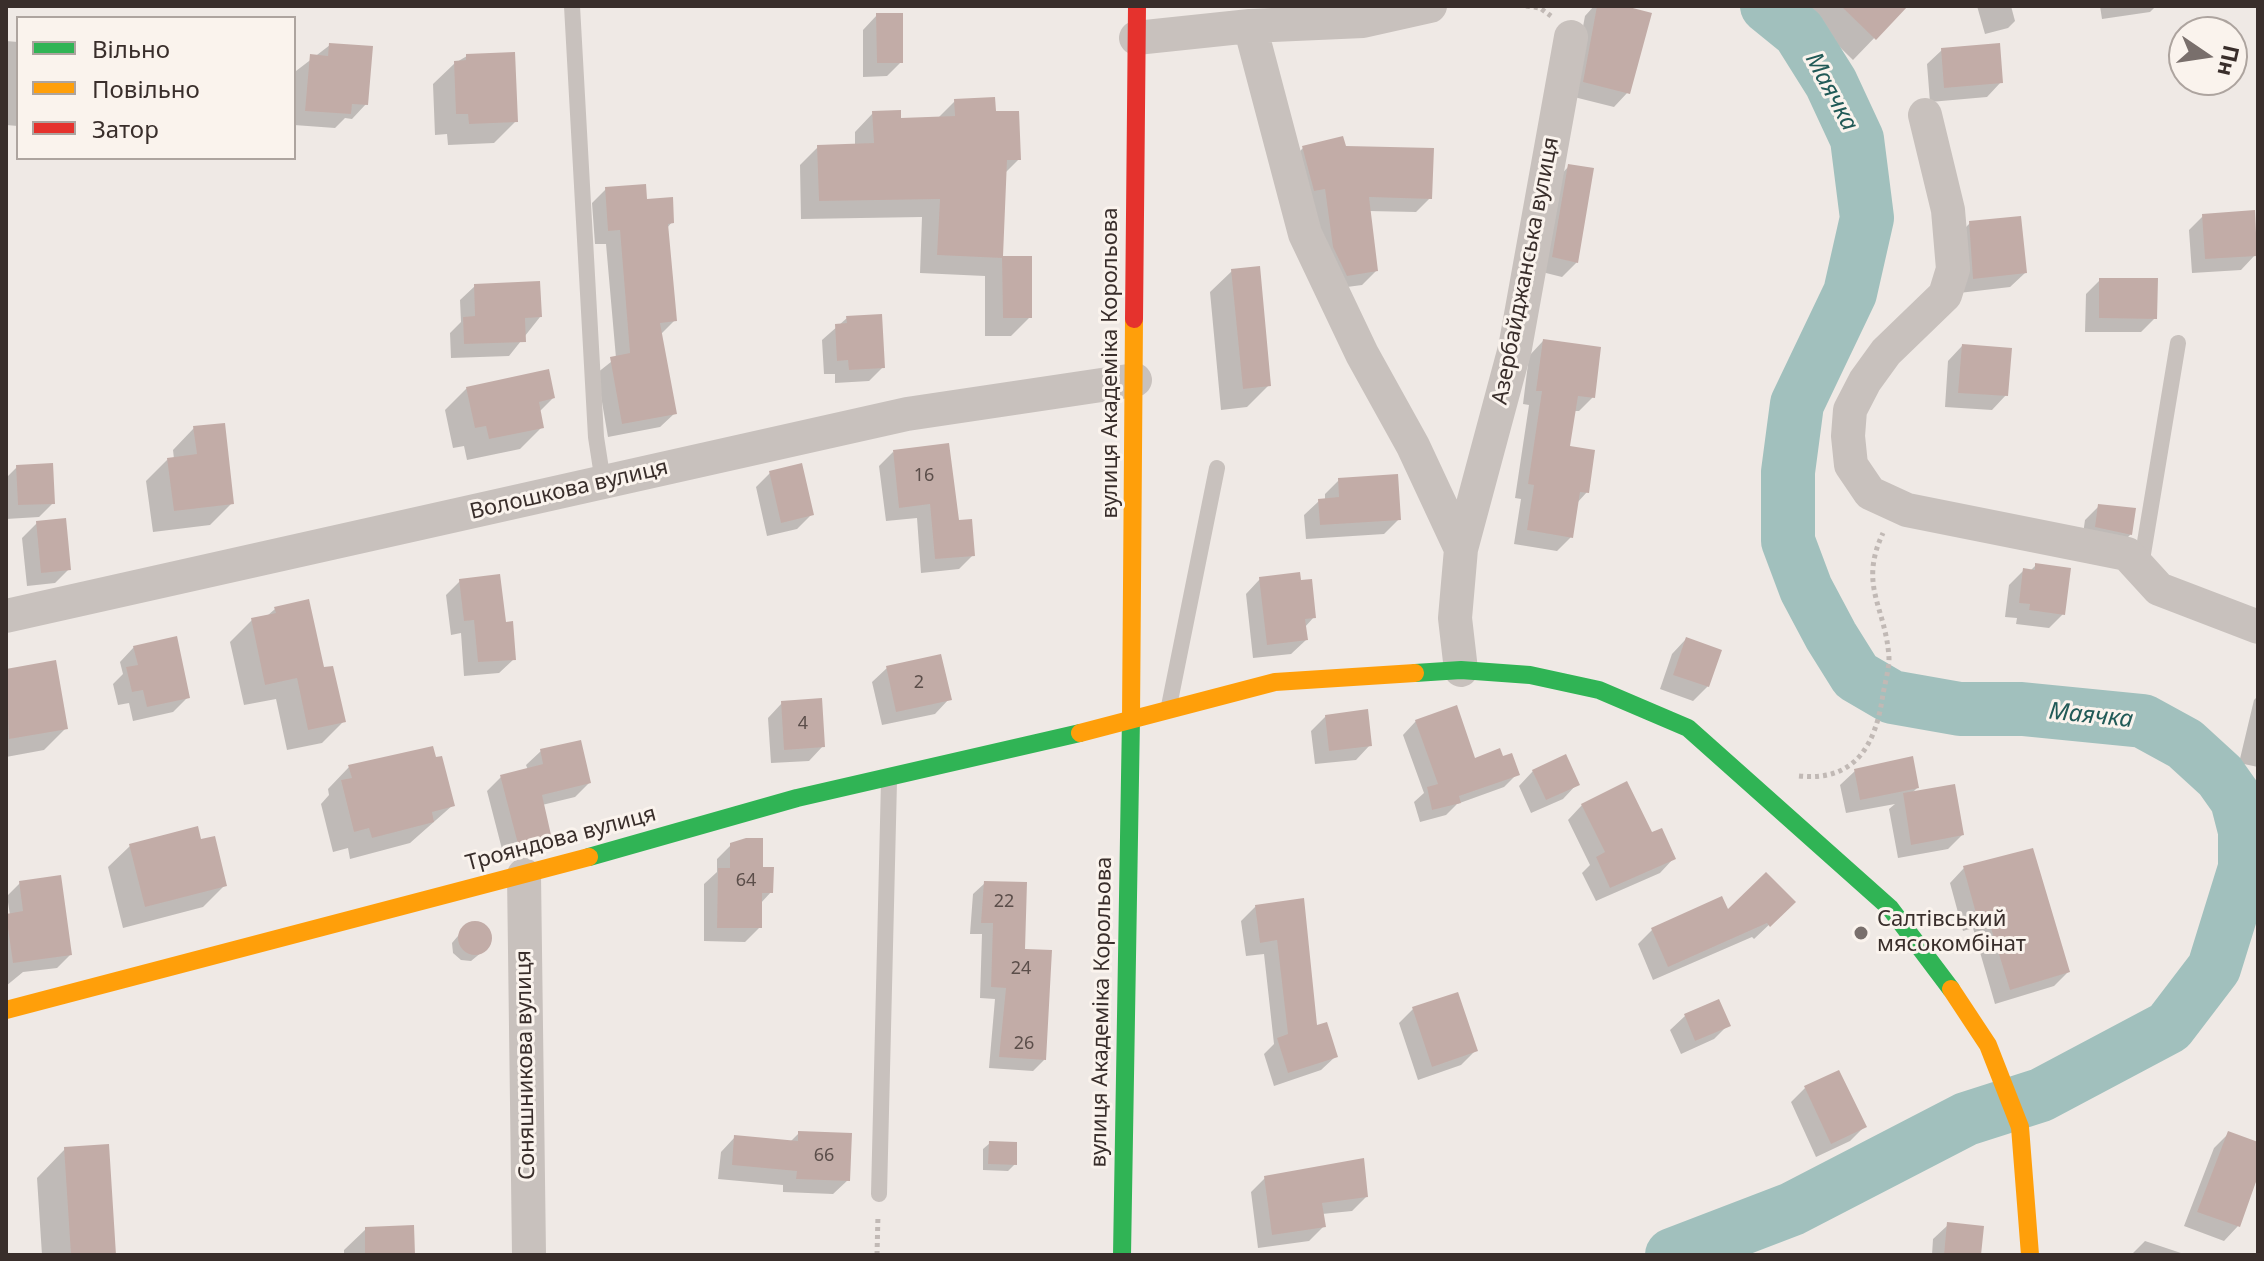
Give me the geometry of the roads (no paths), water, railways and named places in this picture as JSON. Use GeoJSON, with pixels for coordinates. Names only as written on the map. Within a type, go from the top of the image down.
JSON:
{"type":"FeatureCollection","features":[{"type":"Feature","properties":{"kind":"street"},"geometry":{"type":"LineString","coordinates":[[1136,22],[1250,26],[1363,21],[1430,6]]}},
{"type":"Feature","properties":{"kind":"street","name":"вулиця Академіка Корольова"},"geometry":{"type":"LineString","coordinates":[[1122,1255],[1135,380],[1136,22]]}},
{"type":"Feature","properties":{"kind":"street"},"geometry":{"type":"LineString","coordinates":[[1250,26],[1305,234],[1362,354],[1413,446],[1461,549]]}},
{"type":"Feature","properties":{"kind":"street","name":"Азербайджанська вулиця"},"geometry":{"type":"LineString","coordinates":[[1461,670],[1455,618],[1461,549],[1515,348],[1571,37]]}},
{"type":"Feature","properties":{"kind":"street"},"geometry":{"type":"LineString","coordinates":[[1925,115],[1948,210],[1953,269],[1945,295],[1886,352],[1865,381],[1850,410],[1848,436],[1851,465],[1870,493],[1907,510],[2127,554],[2159,589],[2258,627]]}},
{"type":"Feature","properties":{"kind":"street","name":"Волошкова вулиця"},"geometry":{"type":"LineString","coordinates":[[6,616],[907,414],[1135,380]]}},
{"type":"Feature","properties":{"kind":"street"},"geometry":{"type":"LineString","coordinates":[[1131,721],[1168,708],[1275,682],[1461,670],[1530,675],[1599,690],[1688,728],[1890,908],[1966,1010],[1988,1045],[2020,1127],[2030,1255]]}},
{"type":"Feature","properties":{"kind":"street","name":"Трояндова вулиця"},"geometry":{"type":"LineString","coordinates":[[6,1010],[524,875],[889,775],[1131,721]]}},
{"type":"Feature","properties":{"kind":"street","name":"Соняшникова вулиця"},"geometry":{"type":"LineString","coordinates":[[524,875],[529,1255]]}},
{"type":"Feature","properties":{"kind":"lane"},"geometry":{"type":"LineString","coordinates":[[572,6],[596,437],[603,482]]}},
{"type":"Feature","properties":{"kind":"lane"},"geometry":{"type":"LineString","coordinates":[[2141,570],[2178,343]]}},
{"type":"Feature","properties":{"kind":"lane"},"geometry":{"type":"LineString","coordinates":[[1168,708],[1217,468]]}},
{"type":"Feature","properties":{"kind":"lane"},"geometry":{"type":"LineString","coordinates":[[879,1194],[889,775]]}},
{"type":"Feature","properties":{"kind":"waterway","name":"Маячка"},"geometry":{"type":"LineString","coordinates":[[1672,1255],[1792,1209],[1966,1119],[2041,1095],[2169,1027],[2214,968],[2245,868],[2245,831],[2237,800],[2220,776],[2185,744],[2143,721],[2022,709],[1960,709],[1892,697],[1856,676],[1831,636],[1806,589],[1788,541],[1788,472],[1797,404],[1850,293],[1867,218],[1857,139],[1831,83],[1799,32],[1767,6]]}},
{"type":"Feature","properties":{"kind":"place","name":"Салтівський мясокомбінат"},"geometry":{"type":"Point","coordinates":[1861,933]}}]}
